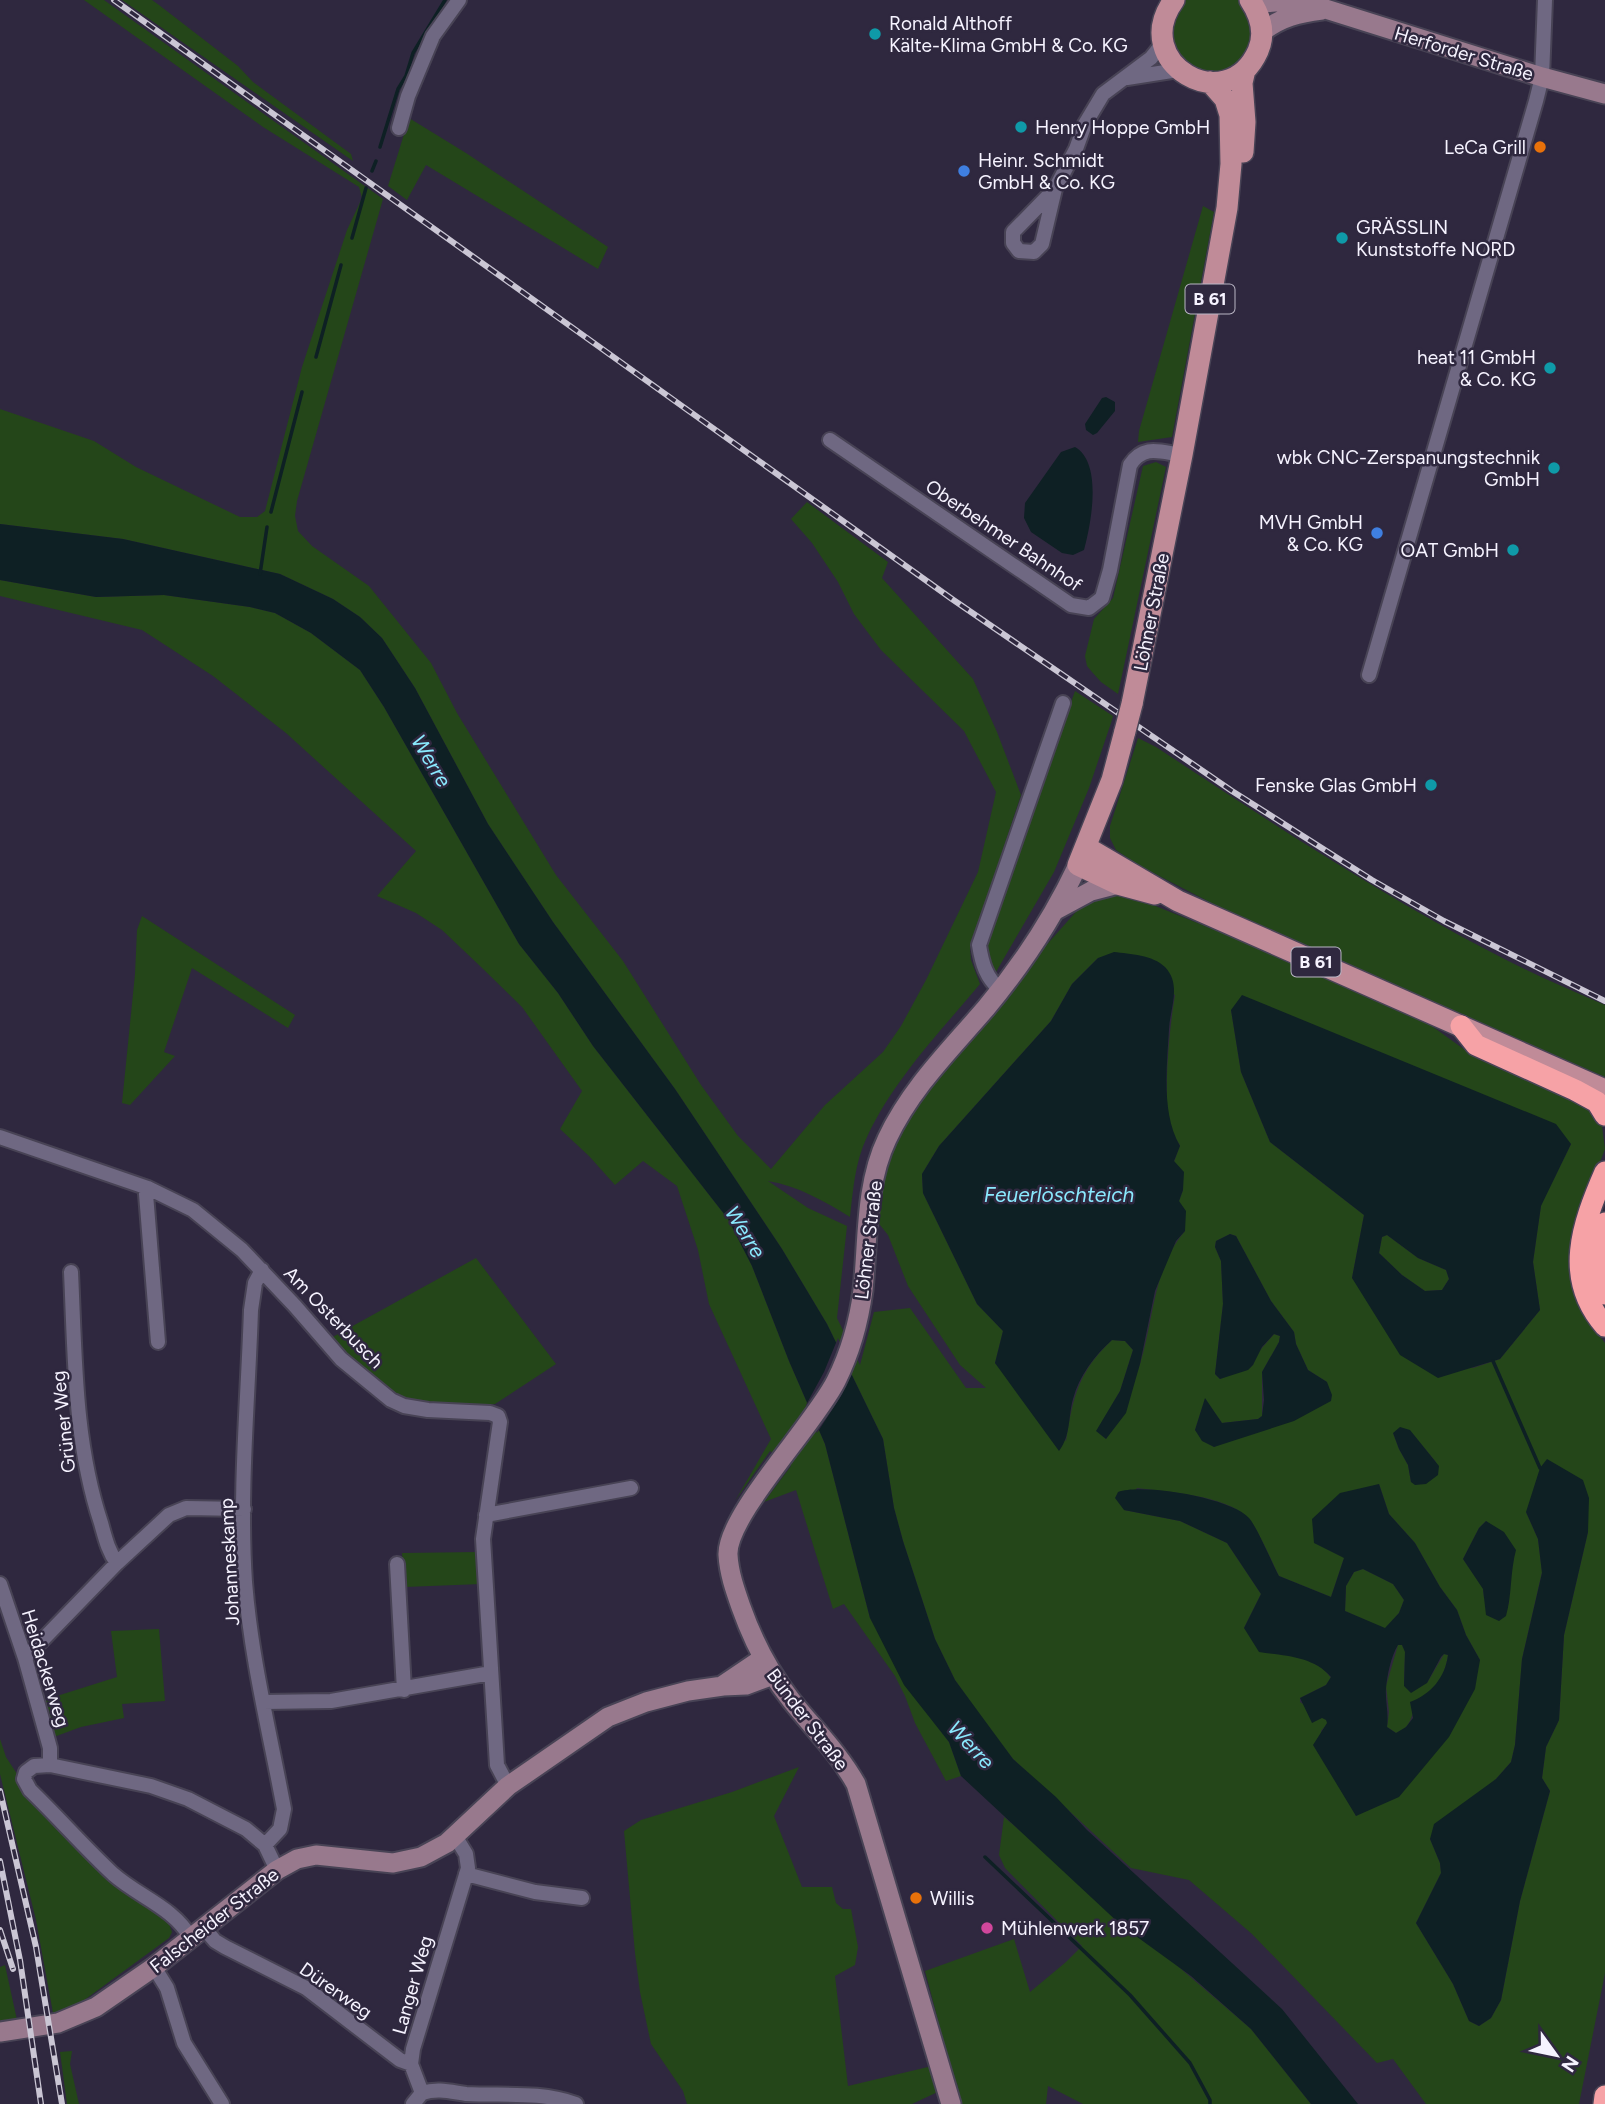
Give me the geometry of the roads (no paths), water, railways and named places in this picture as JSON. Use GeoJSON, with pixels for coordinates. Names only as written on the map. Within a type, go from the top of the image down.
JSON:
{"type":"FeatureCollection","features":[{"type":"Feature","properties":{"kind":"highway"},"geometry":{"type":"LineString","coordinates":[[1461,1026],[1476,1045],[1597,1102],[1605,1115]]}},
{"type":"Feature","properties":{"kind":"highway"},"geometry":{"type":"LineString","coordinates":[[1605,1172],[1582,1230],[1579,1259],[1584,1292],[1595,1314],[1605,1326]]}},
{"type":"Feature","properties":{"kind":"highway"},"geometry":{"type":"LineString","coordinates":[[1605,1223],[1597,1256],[1600,1282],[1605,1294]]}},
{"type":"Feature","properties":{"kind":"highway"},"geometry":{"type":"LineString","coordinates":[[1604,2104],[1605,2096]]}},
{"type":"Feature","properties":{"kind":"main road","name":"Herforder Straße"},"geometry":{"type":"LineString","coordinates":[[1250,0],[1263,3],[1297,0],[1542,77],[1605,94]]}},
{"type":"Feature","properties":{"kind":"main road"},"geometry":{"type":"LineString","coordinates":[[1169,4],[1162,27],[1163,43],[1171,62],[1188,76],[1210,82],[1229,80],[1245,70],[1257,52],[1262,32],[1259,15],[1250,0]]}},
{"type":"Feature","properties":{"kind":"main road","name":"Herforder Straße"},"geometry":{"type":"LineString","coordinates":[[1262,32],[1272,23],[1291,15],[1324,9]]}},
{"type":"Feature","properties":{"kind":"main road","name":"Löhner Straße"},"geometry":{"type":"LineString","coordinates":[[1227,208],[1242,163],[1245,122],[1242,83],[1245,70]]}},
{"type":"Feature","properties":{"kind":"main road","name":"Löhner Straße"},"geometry":{"type":"LineString","coordinates":[[827,1399],[848,1352],[858,1319],[863,1290],[867,1227],[875,1177],[885,1142],[903,1108],[926,1076],[1000,990],[1054,911],[1082,856],[1112,780],[1132,704],[1182,455],[1227,208],[1231,164],[1230,115],[1225,99],[1210,82]]}},
{"type":"Feature","properties":{"kind":"main road","name":"B 61"},"geometry":{"type":"LineString","coordinates":[[1082,856],[1118,884],[1178,901]]}},
{"type":"Feature","properties":{"kind":"main road","name":"B 61"},"geometry":{"type":"LineString","coordinates":[[1082,856],[1605,1090]]}},
{"type":"Feature","properties":{"kind":"main road"},"geometry":{"type":"LineString","coordinates":[[1054,911],[1091,891],[1118,884]]}},
{"type":"Feature","properties":{"kind":"main road","name":"Bünder Straße"},"geometry":{"type":"LineString","coordinates":[[827,1399],[734,1528],[729,1547],[731,1579],[749,1628],[768,1666],[790,1699],[833,1748],[856,1784],[951,2104]]}},
{"type":"Feature","properties":{"kind":"main road","name":"Falscheider Straße"},"geometry":{"type":"LineString","coordinates":[[0,2032],[72,2019],[106,2001],[277,1870],[297,1859],[316,1855],[393,1863],[408,1861],[438,1849],[508,1786],[585,1731],[628,1707],[688,1691],[723,1686],[768,1666]]}},
{"type":"Feature","properties":{"kind":"street"},"geometry":{"type":"LineString","coordinates":[[399,128],[408,96],[433,36],[459,0]]}},
{"type":"Feature","properties":{"kind":"street"},"geometry":{"type":"LineString","coordinates":[[1369,675],[1542,77],[1545,0]]}},
{"type":"Feature","properties":{"kind":"street"},"geometry":{"type":"LineString","coordinates":[[1055,189],[1076,149],[1085,124],[1103,94],[1151,58],[1163,43]]}},
{"type":"Feature","properties":{"kind":"street"},"geometry":{"type":"LineString","coordinates":[[1122,79],[1178,70]]}},
{"type":"Feature","properties":{"kind":"street","name":"Oberbehmer Bahnhof"},"geometry":{"type":"LineString","coordinates":[[830,440],[1071,606],[1089,608],[1102,598],[1130,466],[1137,455],[1147,450],[1182,455]]}},
{"type":"Feature","properties":{"kind":"street"},"geometry":{"type":"LineString","coordinates":[[1000,990],[982,964],[979,945],[1063,703]]}},
{"type":"Feature","properties":{"kind":"street","name":"Am Osterbusch"},"geometry":{"type":"LineString","coordinates":[[0,1137],[148,1188],[193,1210],[262,1270],[341,1359],[391,1400],[404,1406],[428,1410],[490,1413],[498,1416],[483,1539],[497,1765],[508,1786]]}},
{"type":"Feature","properties":{"kind":"street"},"geometry":{"type":"LineString","coordinates":[[148,1188],[146,1194],[158,1342]]}},
{"type":"Feature","properties":{"kind":"street","name":"Johanneskamp"},"geometry":{"type":"LineString","coordinates":[[262,1270],[255,1283],[251,1310],[244,1509],[245,1583],[255,1659],[284,1809],[280,1829],[265,1845]]}},
{"type":"Feature","properties":{"kind":"street","name":"Grüner Weg"},"geometry":{"type":"LineString","coordinates":[[71,1272],[83,1455],[93,1501],[111,1555],[117,1563]]}},
{"type":"Feature","properties":{"kind":"street"},"geometry":{"type":"LineString","coordinates":[[486,1515],[631,1488]]}},
{"type":"Feature","properties":{"kind":"street"},"geometry":{"type":"LineString","coordinates":[[24,1658],[117,1563],[176,1511],[186,1508],[244,1509]]}},
{"type":"Feature","properties":{"kind":"street"},"geometry":{"type":"LineString","coordinates":[[397,1564],[404,1690]]}},
{"type":"Feature","properties":{"kind":"street","name":"Heidackerweg"},"geometry":{"type":"LineString","coordinates":[[0,1584],[50,1748],[50,1765]]}},
{"type":"Feature","properties":{"kind":"street"},"geometry":{"type":"LineString","coordinates":[[264,1702],[331,1701],[491,1673]]}},
{"type":"Feature","properties":{"kind":"street"},"geometry":{"type":"LineString","coordinates":[[50,1765],[168,1791],[246,1829],[265,1845],[277,1870]]}},
{"type":"Feature","properties":{"kind":"street","name":"Dürerweg"},"geometry":{"type":"LineString","coordinates":[[50,1765],[34,1766],[26,1772],[24,1779],[30,1790],[115,1875],[184,1925],[306,1988],[400,2060],[411,2064]]}},
{"type":"Feature","properties":{"kind":"street","name":"Langer Weg"},"geometry":{"type":"LineString","coordinates":[[418,2099],[411,2064],[468,1868],[466,1854],[455,1836]]}},
{"type":"Feature","properties":{"kind":"street"},"geometry":{"type":"LineString","coordinates":[[466,1874],[535,1892],[582,1898]]}},
{"type":"Feature","properties":{"kind":"street"},"geometry":{"type":"LineString","coordinates":[[154,1966],[167,1988],[184,2043],[222,2104]]}},
{"type":"Feature","properties":{"kind":"street"},"geometry":{"type":"LineString","coordinates":[[418,2099],[433,2090],[467,2094],[533,2094],[576,2104]]}},
{"type":"Feature","properties":{"kind":"water"},"geometry":{"type":"Polygon","coordinates":[[[1106,397],[1115,402],[1115,411],[1093,435],[1086,430],[1085,424],[1102,398],[1106,397]]]}},
{"type":"Feature","properties":{"kind":"water"},"geometry":{"type":"Polygon","coordinates":[[[1075,447],[1084,455],[1089,466],[1093,495],[1084,550],[1073,555],[1062,553],[1031,532],[1024,518],[1025,503],[1061,452],[1075,447]]]}},
{"type":"Feature","properties":{"kind":"water","name":"Werre"},"geometry":{"type":"Polygon","coordinates":[[[0,524],[123,539],[280,574],[333,599],[360,617],[382,638],[415,688],[488,824],[553,922],[675,1089],[782,1249],[827,1324],[883,1439],[894,1508],[903,1541],[935,1639],[955,1680],[1013,1759],[1282,2009],[1358,2104],[1311,2104],[1251,2029],[1191,1976],[1122,1926],[961,1776],[949,1742],[904,1685],[870,1618],[825,1444],[752,1266],[728,1219],[593,1046],[558,993],[519,944],[384,707],[360,670],[311,633],[275,613],[164,595],[96,597],[0,580],[0,524]]]}},
{"type":"Feature","properties":{"kind":"water","name":"Feuerlöschteich"},"geometry":{"type":"Polygon","coordinates":[[[1114,952],[1154,960],[1165,967],[1173,981],[1167,1089],[1170,1119],[1180,1146],[1174,1161],[1184,1172],[1179,1201],[1186,1211],[1185,1231],[1176,1241],[1155,1291],[1140,1364],[1126,1413],[1106,1439],[1096,1431],[1120,1391],[1133,1350],[1125,1341],[1112,1340],[1094,1359],[1079,1382],[1066,1439],[1059,1451],[995,1363],[1003,1331],[977,1304],[923,1193],[922,1174],[939,1146],[1051,1021],[1072,984],[1098,958],[1114,952]]]}},
{"type":"Feature","properties":{"kind":"water"},"geometry":{"type":"Polygon","coordinates":[[[1242,995],[1556,1124],[1571,1144],[1541,1206],[1533,1262],[1540,1310],[1500,1359],[1438,1378],[1400,1355],[1352,1278],[1364,1215],[1270,1142],[1241,1072],[1231,1010],[1242,995]],[[1387,1235],[1382,1237],[1379,1253],[1402,1275],[1425,1291],[1442,1290],[1449,1279],[1446,1270],[1418,1258],[1387,1235]]]}},
{"type":"Feature","properties":{"kind":"water"},"geometry":{"type":"Polygon","coordinates":[[[1230,1234],[1236,1236],[1271,1301],[1294,1332],[1296,1344],[1308,1370],[1327,1382],[1332,1395],[1331,1401],[1294,1421],[1214,1447],[1202,1441],[1195,1430],[1205,1398],[1222,1423],[1258,1419],[1262,1416],[1262,1372],[1280,1336],[1274,1334],[1262,1347],[1248,1370],[1220,1379],[1215,1374],[1223,1304],[1221,1261],[1215,1247],[1216,1241],[1230,1234]]]}},
{"type":"Feature","properties":{"kind":"water"},"geometry":{"type":"Polygon","coordinates":[[[1400,1427],[1410,1430],[1439,1466],[1438,1475],[1426,1484],[1415,1485],[1411,1482],[1408,1465],[1393,1433],[1400,1427]]]}},
{"type":"Feature","properties":{"kind":"water"},"geometry":{"type":"Polygon","coordinates":[[[1547,1459],[1583,1480],[1589,1498],[1588,1532],[1564,1635],[1559,1720],[1546,1747],[1542,1778],[1550,1791],[1520,1901],[1501,2000],[1491,2018],[1479,2026],[1469,2021],[1453,1984],[1416,1923],[1441,1873],[1440,1863],[1430,1839],[1434,1824],[1496,1779],[1511,1762],[1515,1745],[1522,1659],[1542,1573],[1538,1539],[1526,1512],[1540,1468],[1547,1459]]]}},
{"type":"Feature","properties":{"kind":"water"},"geometry":{"type":"Polygon","coordinates":[[[1379,1484],[1389,1514],[1415,1543],[1440,1587],[1457,1610],[1466,1635],[1480,1660],[1475,1689],[1449,1737],[1399,1797],[1356,1816],[1313,1745],[1327,1723],[1326,1720],[1322,1718],[1312,1723],[1300,1698],[1326,1685],[1331,1677],[1307,1661],[1259,1652],[1244,1628],[1261,1594],[1227,1543],[1180,1521],[1124,1510],[1115,1498],[1118,1492],[1146,1489],[1186,1494],[1224,1504],[1249,1518],[1279,1576],[1331,1597],[1344,1558],[1314,1543],[1312,1519],[1340,1493],[1379,1484]],[[1363,1569],[1354,1572],[1346,1586],[1345,1611],[1385,1628],[1399,1613],[1404,1600],[1393,1584],[1363,1569]],[[1398,1645],[1390,1666],[1386,1693],[1387,1727],[1396,1733],[1406,1727],[1413,1718],[1410,1702],[1424,1695],[1440,1678],[1448,1655],[1441,1657],[1427,1683],[1411,1693],[1404,1686],[1405,1652],[1402,1645],[1398,1645]]]}},
{"type":"Feature","properties":{"kind":"water"},"geometry":{"type":"Polygon","coordinates":[[[1486,1521],[1504,1532],[1516,1550],[1506,1616],[1499,1621],[1486,1615],[1483,1589],[1463,1559],[1479,1528],[1486,1521]]]}},
{"type":"Feature","properties":{"kind":"waterway"},"geometry":{"type":"LineString","coordinates":[[380,147],[398,89],[406,76],[413,53],[445,0]]}},
{"type":"Feature","properties":{"kind":"waterway"},"geometry":{"type":"LineString","coordinates":[[372,171],[376,161]]}},
{"type":"Feature","properties":{"kind":"waterway"},"geometry":{"type":"LineString","coordinates":[[352,238],[366,188]]}},
{"type":"Feature","properties":{"kind":"waterway"},"geometry":{"type":"LineString","coordinates":[[316,357],[341,265]]}},
{"type":"Feature","properties":{"kind":"waterway"},"geometry":{"type":"LineString","coordinates":[[271,512],[302,392]]}},
{"type":"Feature","properties":{"kind":"waterway"},"geometry":{"type":"LineString","coordinates":[[260,574],[267,527]]}},
{"type":"Feature","properties":{"kind":"waterway"},"geometry":{"type":"LineString","coordinates":[[1493,1361],[1540,1468]]}},
{"type":"Feature","properties":{"kind":"waterway"},"geometry":{"type":"LineString","coordinates":[[985,1857],[1130,1995],[1190,2063],[1210,2104]]}},
{"type":"Feature","properties":{"kind":"railway"},"geometry":{"type":"LineString","coordinates":[[114,0],[952,599],[1232,791],[1372,880],[1444,921],[1605,1001]]}},
{"type":"Feature","properties":{"kind":"railway"},"geometry":{"type":"LineString","coordinates":[[0,1791],[36,1947],[62,2104]]}},
{"type":"Feature","properties":{"kind":"railway"},"geometry":{"type":"LineString","coordinates":[[0,1861],[20,1960],[41,2104]]}},
{"type":"Feature","properties":{"kind":"railway"},"geometry":{"type":"LineString","coordinates":[[0,1930],[13,1969]]}},
{"type":"Feature","properties":{"kind":"place","name":"Ronald Althoff Kälte-Klima GmbH & Co. KG"},"geometry":{"type":"Point","coordinates":[875,34]}},
{"type":"Feature","properties":{"kind":"place","name":"Henry Hoppe GmbH"},"geometry":{"type":"Point","coordinates":[1021,127]}},
{"type":"Feature","properties":{"kind":"place","name":"LeCa Grill"},"geometry":{"type":"Point","coordinates":[1540,147]}},
{"type":"Feature","properties":{"kind":"place","name":"Heinr. Schmidt GmbH & Co. KG"},"geometry":{"type":"Point","coordinates":[964,171]}},
{"type":"Feature","properties":{"kind":"place","name":"GRÄSSLIN Kunststoffe NORD"},"geometry":{"type":"Point","coordinates":[1342,238]}},
{"type":"Feature","properties":{"kind":"place","name":"heat 11 GmbH & Co. KG"},"geometry":{"type":"Point","coordinates":[1550,368]}},
{"type":"Feature","properties":{"kind":"place","name":"wbk CNC-Zerspanungstechnik GmbH"},"geometry":{"type":"Point","coordinates":[1554,468]}},
{"type":"Feature","properties":{"kind":"place","name":"MVH GmbH & Co. KG"},"geometry":{"type":"Point","coordinates":[1377,533]}},
{"type":"Feature","properties":{"kind":"place","name":"OAT GmbH"},"geometry":{"type":"Point","coordinates":[1513,550]}},
{"type":"Feature","properties":{"kind":"place","name":"Fenske Glas GmbH"},"geometry":{"type":"Point","coordinates":[1431,785]}},
{"type":"Feature","properties":{"kind":"place","name":"Willis"},"geometry":{"type":"Point","coordinates":[916,1898]}},
{"type":"Feature","properties":{"kind":"place","name":"Mühlenwerk 1857"},"geometry":{"type":"Point","coordinates":[987,1928]}}]}
